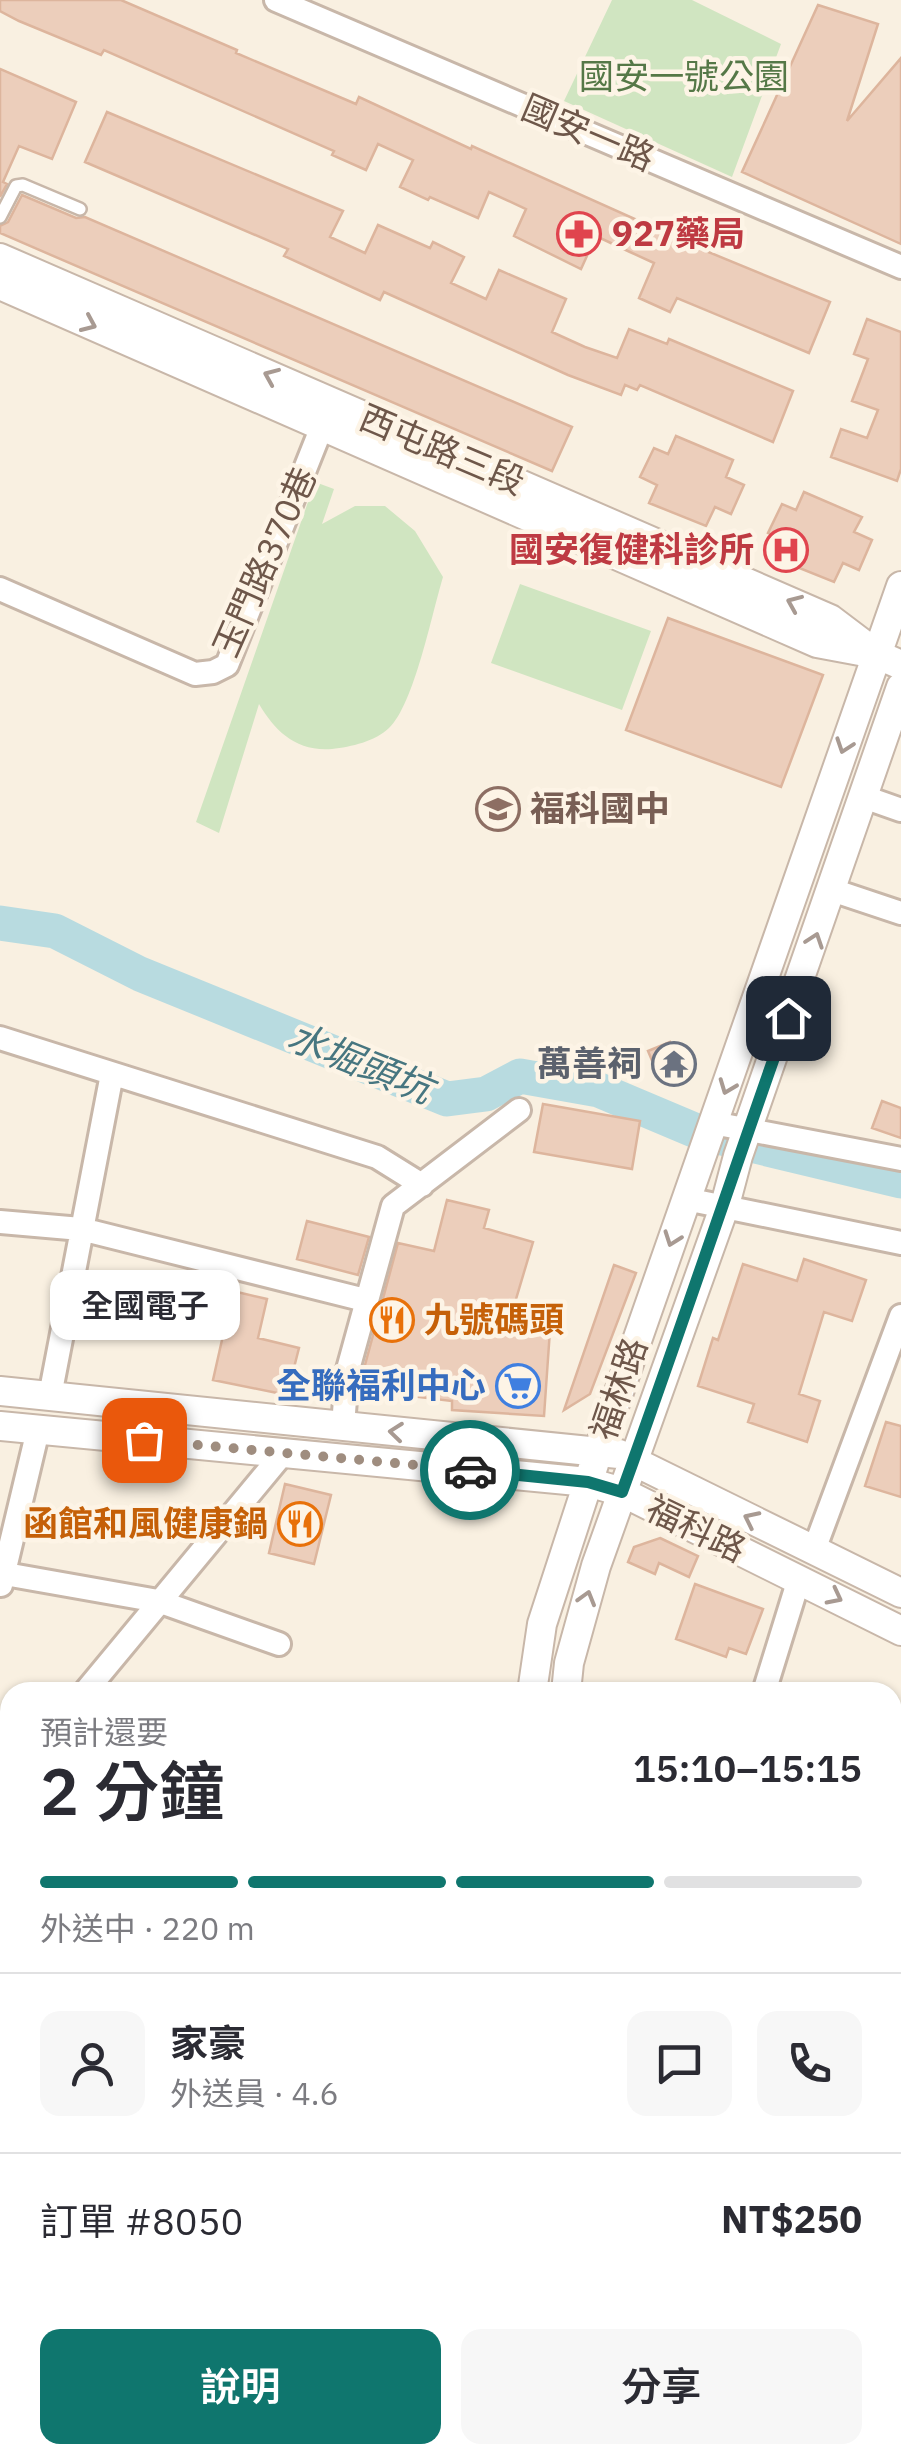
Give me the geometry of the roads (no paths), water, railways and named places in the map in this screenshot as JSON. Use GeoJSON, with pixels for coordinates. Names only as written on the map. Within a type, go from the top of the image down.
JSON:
{"type":"FeatureCollection","features":[{"type":"Feature","properties":{"kind":"street","name":"國安一路"},"geometry":{"type":"LineString","coordinates":[[276,0],[901,267]]}},
{"type":"Feature","properties":{"kind":"street","name":"西屯路三段"},"geometry":{"type":"LineString","coordinates":[[0,258],[817,643],[888,659]]}},
{"type":"Feature","properties":{"kind":"street","name":"西屯路三段"},"geometry":{"type":"LineString","coordinates":[[0,284],[327,414]]}},
{"type":"Feature","properties":{"kind":"street","name":"玉門路370巷"},"geometry":{"type":"LineString","coordinates":[[0,589],[195,674],[227,665],[327,414]]}},
{"type":"Feature","properties":{"kind":"street","name":"福林路"},"geometry":{"type":"LineString","coordinates":[[533,1682],[542,1624],[598,1452],[709,1135],[888,659],[901,586]]}},
{"type":"Feature","properties":{"kind":"street","name":"福林路"},"geometry":{"type":"LineString","coordinates":[[567,1682],[569,1663],[622,1492],[901,687]]}},
{"type":"Feature","properties":{"kind":"street"},"geometry":{"type":"LineString","coordinates":[[864,797],[901,810]]}},
{"type":"Feature","properties":{"kind":"street"},"geometry":{"type":"LineString","coordinates":[[832,890],[901,914]]}},
{"type":"Feature","properties":{"kind":"street"},"geometry":{"type":"LineString","coordinates":[[0,1038],[377,1157],[422,1185]]}},
{"type":"Feature","properties":{"kind":"street"},"geometry":{"type":"LineString","coordinates":[[50,1396],[112,1074]]}},
{"type":"Feature","properties":{"kind":"street"},"geometry":{"type":"LineString","coordinates":[[343,1426],[347,1373],[393,1206],[518,1110]]}},
{"type":"Feature","properties":{"kind":"street"},"geometry":{"type":"LineString","coordinates":[[709,1135],[742,1144],[901,1159]]}},
{"type":"Feature","properties":{"kind":"street"},"geometry":{"type":"LineString","coordinates":[[686,1199],[901,1243]]}},
{"type":"Feature","properties":{"kind":"street"},"geometry":{"type":"LineString","coordinates":[[0,1222],[81,1229],[365,1300]]}},
{"type":"Feature","properties":{"kind":"street"},"geometry":{"type":"LineString","coordinates":[[814,1550],[901,1316]]}},
{"type":"Feature","properties":{"kind":"street","name":"福科路"},"geometry":{"type":"LineString","coordinates":[[0,1392],[619,1454],[901,1593]]}},
{"type":"Feature","properties":{"kind":"street","name":"福科路"},"geometry":{"type":"LineString","coordinates":[[0,1426],[588,1482],[622,1492],[901,1631]]}},
{"type":"Feature","properties":{"kind":"street"},"geometry":{"type":"LineString","coordinates":[[38,1430],[1,1578],[158,1601],[280,1644]]}},
{"type":"Feature","properties":{"kind":"street"},"geometry":{"type":"LineString","coordinates":[[93,1682],[284,1452]]}},
{"type":"Feature","properties":{"kind":"street"},"geometry":{"type":"LineString","coordinates":[[767,1682],[798,1579]]}},
{"type":"Feature","properties":{"kind":"lane"},"geometry":{"type":"LineString","coordinates":[[0,217],[11,191],[23,185],[80,208]]}},
{"type":"Feature","properties":{"kind":"waterway","name":"水堀頭坑"},"geometry":{"type":"LineString","coordinates":[[0,923],[55,931],[140,974],[447,1099],[486,1094],[520,1076],[599,1090],[701,1133],[901,1181]]}},
{"type":"Feature","properties":{"kind":"place","name":"927藥局"},"geometry":{"type":"Point","coordinates":[579,234]}},
{"type":"Feature","properties":{"kind":"place","name":"國安復健科診所"},"geometry":{"type":"Point","coordinates":[786,550]}},
{"type":"Feature","properties":{"kind":"place","name":"福科國中"},"geometry":{"type":"Point","coordinates":[498,809]}},
{"type":"Feature","properties":{"kind":"place","name":"萬善祠"},"geometry":{"type":"Point","coordinates":[674,1064]}},
{"type":"Feature","properties":{"kind":"place","name":"九號碼頭"},"geometry":{"type":"Point","coordinates":[392,1320]}},
{"type":"Feature","properties":{"kind":"place","name":"全聯福利中心"},"geometry":{"type":"Point","coordinates":[518,1386]}},
{"type":"Feature","properties":{"kind":"place","name":"全國電子"},"geometry":{"type":"Point","coordinates":[144,1440]}},
{"type":"Feature","properties":{"kind":"place","name":"函館和風健康鍋"},"geometry":{"type":"Point","coordinates":[300,1524]}},
{"type":"Feature","properties":{"kind":"park label","name":"國安一號公園"},"geometry":{"type":"Point","coordinates":[684,77]}}]}
